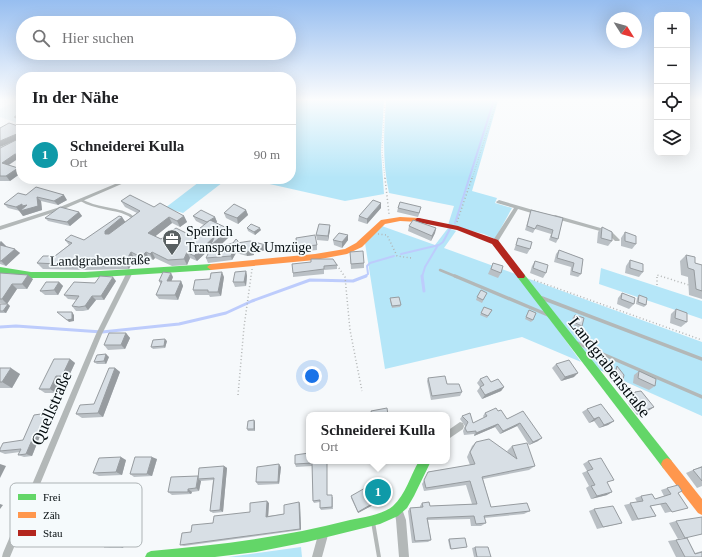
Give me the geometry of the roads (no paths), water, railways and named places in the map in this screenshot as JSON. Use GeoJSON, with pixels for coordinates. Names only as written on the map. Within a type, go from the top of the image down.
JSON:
{"type":"FeatureCollection","features":[{"type":"Feature","properties":{"kind":"street"},"geometry":{"type":"LineString","coordinates":[[0,228],[62,208],[119,184]]}},
{"type":"Feature","properties":{"kind":"street"},"geometry":{"type":"LineString","coordinates":[[499,202],[609,232],[617,240]]}},
{"type":"Feature","properties":{"kind":"street"},"geometry":{"type":"LineString","coordinates":[[495,242],[517,207]]}},
{"type":"Feature","properties":{"kind":"street","name":"Landgrabenstraße"},"geometry":{"type":"LineString","coordinates":[[0,270],[64,275],[129,274],[253,263],[330,254],[353,249],[360,245],[377,224],[390,220],[411,220],[455,227],[483,236],[495,242],[702,509]]}},
{"type":"Feature","properties":{"kind":"street","name":"Quellstraße"},"geometry":{"type":"LineString","coordinates":[[35,483],[100,332],[129,274]]}},
{"type":"Feature","properties":{"kind":"street"},"geometry":{"type":"LineString","coordinates":[[450,434],[460,426]]}},
{"type":"Feature","properties":{"kind":"street"},"geometry":{"type":"LineString","coordinates":[[151,557],[213,552],[298,541],[373,520],[398,509],[410,491],[423,464]]}},
{"type":"Feature","properties":{"kind":"street"},"geometry":{"type":"LineString","coordinates":[[398,509],[401,520],[404,557]]}},
{"type":"Feature","properties":{"kind":"street"},"geometry":{"type":"LineString","coordinates":[[317,557],[323,535]]}},
{"type":"Feature","properties":{"kind":"street","name":"Quellstraße"},"geometry":{"type":"LineString","coordinates":[[4,556],[10,542]]}},
{"type":"Feature","properties":{"kind":"lane"},"geometry":{"type":"LineString","coordinates":[[81,200],[84,203],[109,210],[124,212],[135,219],[132,223]]}},
{"type":"Feature","properties":{"kind":"lane"},"geometry":{"type":"LineString","coordinates":[[440,270],[552,316]]}},
{"type":"Feature","properties":{"kind":"lane"},"geometry":{"type":"LineString","coordinates":[[536,296],[702,359]]}},
{"type":"Feature","properties":{"kind":"lane"},"geometry":{"type":"LineString","coordinates":[[571,341],[702,397]]}},
{"type":"Feature","properties":{"kind":"lane"},"geometry":{"type":"LineString","coordinates":[[373,520],[379,557]]}},
{"type":"Feature","properties":{"kind":"waterway"},"geometry":{"type":"LineString","coordinates":[[455,223],[486,126]]}},
{"type":"Feature","properties":{"kind":"waterway"},"geometry":{"type":"LineString","coordinates":[[438,245],[443,242],[450,229]]}},
{"type":"Feature","properties":{"kind":"waterway"},"geometry":{"type":"LineString","coordinates":[[401,254],[438,245]]}},
{"type":"Feature","properties":{"kind":"waterway"},"geometry":{"type":"LineString","coordinates":[[422,277],[425,267],[438,245]]}},
{"type":"Feature","properties":{"kind":"waterway"},"geometry":{"type":"LineString","coordinates":[[365,277],[368,274],[367,266],[370,263],[394,256]]}},
{"type":"Feature","properties":{"kind":"waterway"},"geometry":{"type":"LineString","coordinates":[[0,327],[16,326],[102,332],[179,324],[226,313],[252,301],[310,280],[353,281],[365,277]]}},
{"type":"Feature","properties":{"kind":"waterway"},"geometry":{"type":"LineString","coordinates":[[422,277],[424,291]]}},
{"type":"Feature","properties":{"kind":"place","name":"Sperlich Transporte & Umzüge"},"geometry":{"type":"Point","coordinates":[172,256]}},
{"type":"Feature","properties":{"kind":"place","name":"Schneiderei Kulla"},"geometry":{"type":"Point","coordinates":[378,492]}}]}
